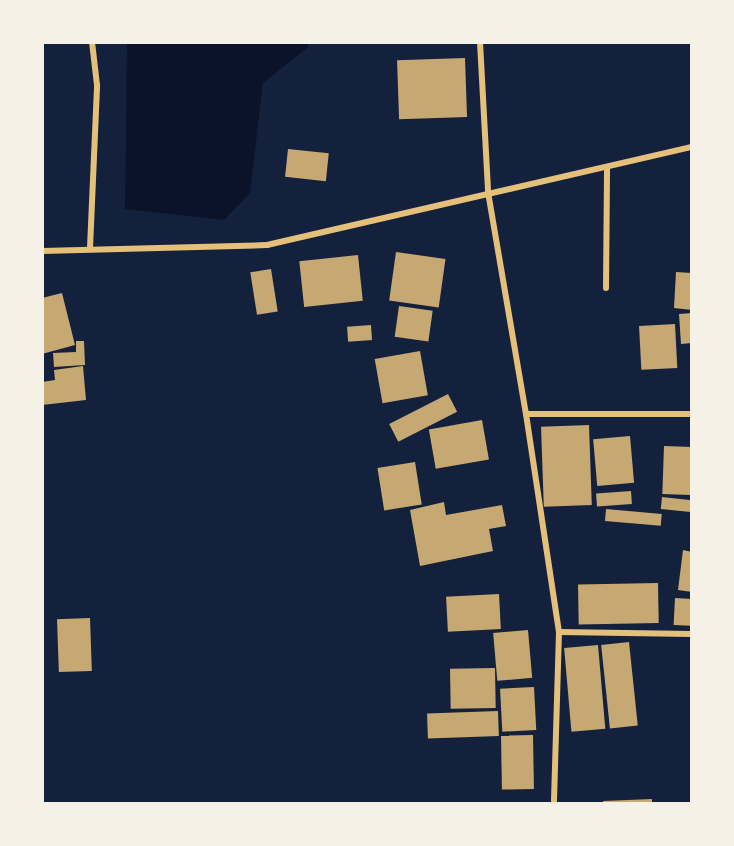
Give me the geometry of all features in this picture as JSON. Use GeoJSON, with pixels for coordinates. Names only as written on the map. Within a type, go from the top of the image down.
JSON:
{"type":"FeatureCollection","features":[{"type":"Feature","properties":{"kind":"street"},"geometry":{"type":"LineString","coordinates":[[90,248],[97,85],[92,42]]}},
{"type":"Feature","properties":{"kind":"street"},"geometry":{"type":"LineString","coordinates":[[480,42],[488,192],[526,414],[559,632],[554,804]]}},
{"type":"Feature","properties":{"kind":"street"},"geometry":{"type":"LineString","coordinates":[[42,251],[267,245],[488,192],[607,168],[692,147]]}},
{"type":"Feature","properties":{"kind":"street"},"geometry":{"type":"LineString","coordinates":[[606,288],[607,168]]}},
{"type":"Feature","properties":{"kind":"street"},"geometry":{"type":"LineString","coordinates":[[526,414],[692,414]]}},
{"type":"Feature","properties":{"kind":"street"},"geometry":{"type":"LineString","coordinates":[[559,632],[692,634]]}},
{"type":"Feature","properties":{"kind":"water"},"geometry":{"type":"Polygon","coordinates":[[[127,42],[307,42],[308,47],[263,83],[250,193],[224,220],[125,209],[127,42]]]}},
{"type":"Feature","properties":{"kind":"building"},"geometry":{"type":"Polygon","coordinates":[[[465,58],[467,117],[399,119],[397,60],[465,58]]]}},
{"type":"Feature","properties":{"kind":"building"},"geometry":{"type":"Polygon","coordinates":[[[288,149],[329,153],[326,181],[285,177],[288,149]]]}},
{"type":"Feature","properties":{"kind":"building"},"geometry":{"type":"Polygon","coordinates":[[[396,252],[446,259],[439,307],[389,301],[396,252]]]}},
{"type":"Feature","properties":{"kind":"building"},"geometry":{"type":"Polygon","coordinates":[[[358,255],[363,301],[304,307],[299,261],[358,255]]]}},
{"type":"Feature","properties":{"kind":"building"},"geometry":{"type":"Polygon","coordinates":[[[271,269],[278,311],[257,315],[250,272],[271,269]]]}},
{"type":"Feature","properties":{"kind":"building"},"geometry":{"type":"Polygon","coordinates":[[[676,272],[692,273],[692,310],[674,308],[676,272]]]}},
{"type":"Feature","properties":{"kind":"building"},"geometry":{"type":"Polygon","coordinates":[[[62,293],[75,345],[42,354],[42,298],[62,293]]]}},
{"type":"Feature","properties":{"kind":"building"},"geometry":{"type":"Polygon","coordinates":[[[399,306],[433,311],[428,341],[395,337],[399,306]]]}},
{"type":"Feature","properties":{"kind":"building"},"geometry":{"type":"Polygon","coordinates":[[[692,313],[692,343],[681,344],[679,314],[692,313]]]}},
{"type":"Feature","properties":{"kind":"building"},"geometry":{"type":"Polygon","coordinates":[[[675,324],[677,368],[641,370],[639,326],[675,324]]]}},
{"type":"Feature","properties":{"kind":"building"},"geometry":{"type":"Polygon","coordinates":[[[371,325],[372,340],[348,342],[347,327],[371,325]]]}},
{"type":"Feature","properties":{"kind":"building"},"geometry":{"type":"Polygon","coordinates":[[[76,341],[84,341],[85,365],[54,367],[53,353],[76,352],[76,341]]]}},
{"type":"Feature","properties":{"kind":"building"},"geometry":{"type":"Polygon","coordinates":[[[420,351],[428,395],[383,403],[375,359],[420,351]]]}},
{"type":"Feature","properties":{"kind":"building"},"geometry":{"type":"Polygon","coordinates":[[[83,366],[86,400],[42,405],[42,382],[55,380],[54,370],[83,366]]]}},
{"type":"Feature","properties":{"kind":"building"},"geometry":{"type":"Polygon","coordinates":[[[448,394],[457,412],[398,442],[389,424],[448,394]]]}},
{"type":"Feature","properties":{"kind":"building"},"geometry":{"type":"Polygon","coordinates":[[[482,420],[489,459],[436,469],[429,429],[482,420]]]}},
{"type":"Feature","properties":{"kind":"building"},"geometry":{"type":"Polygon","coordinates":[[[589,425],[592,505],[544,507],[541,427],[589,425]]]}},
{"type":"Feature","properties":{"kind":"building"},"geometry":{"type":"Polygon","coordinates":[[[630,436],[634,483],[597,486],[593,439],[630,436]]]}},
{"type":"Feature","properties":{"kind":"building"},"geometry":{"type":"Polygon","coordinates":[[[664,446],[692,447],[690,495],[662,494],[664,446]]]}},
{"type":"Feature","properties":{"kind":"building"},"geometry":{"type":"Polygon","coordinates":[[[415,462],[422,504],[384,510],[377,468],[415,462]]]}},
{"type":"Feature","properties":{"kind":"building"},"geometry":{"type":"Polygon","coordinates":[[[631,491],[632,504],[597,506],[596,493],[631,491]]]}},
{"type":"Feature","properties":{"kind":"building"},"geometry":{"type":"Polygon","coordinates":[[[662,497],[692,500],[691,512],[661,509],[662,497]]]}},
{"type":"Feature","properties":{"kind":"building"},"geometry":{"type":"Polygon","coordinates":[[[444,502],[446,515],[502,505],[506,526],[489,529],[493,551],[420,566],[410,510],[444,502]]]}},
{"type":"Feature","properties":{"kind":"building"},"geometry":{"type":"Polygon","coordinates":[[[606,509],[662,514],[661,526],[605,521],[606,509]]]}},
{"type":"Feature","properties":{"kind":"building"},"geometry":{"type":"Polygon","coordinates":[[[683,550],[692,552],[692,592],[678,590],[683,550]]]}},
{"type":"Feature","properties":{"kind":"building"},"geometry":{"type":"Polygon","coordinates":[[[658,583],[659,623],[579,624],[578,584],[658,583]]]}},
{"type":"Feature","properties":{"kind":"building"},"geometry":{"type":"Polygon","coordinates":[[[499,594],[501,629],[448,632],[446,597],[499,594]]]}},
{"type":"Feature","properties":{"kind":"building"},"geometry":{"type":"Polygon","coordinates":[[[675,598],[692,599],[691,626],[674,625],[675,598]]]}},
{"type":"Feature","properties":{"kind":"building"},"geometry":{"type":"Polygon","coordinates":[[[90,618],[92,671],[59,672],[57,619],[90,618]]]}},
{"type":"Feature","properties":{"kind":"building"},"geometry":{"type":"Polygon","coordinates":[[[528,630],[532,678],[497,681],[493,633],[528,630]]]}},
{"type":"Feature","properties":{"kind":"building"},"geometry":{"type":"Polygon","coordinates":[[[629,642],[638,726],[610,728],[601,645],[629,642]]]}},
{"type":"Feature","properties":{"kind":"building"},"geometry":{"type":"Polygon","coordinates":[[[598,645],[605,729],[571,732],[564,648],[598,645]]]}},
{"type":"Feature","properties":{"kind":"building"},"geometry":{"type":"Polygon","coordinates":[[[495,668],[496,708],[451,709],[450,669],[495,668]]]}},
{"type":"Feature","properties":{"kind":"building"},"geometry":{"type":"Polygon","coordinates":[[[534,687],[536,730],[502,732],[500,689],[534,687]]]}},
{"type":"Feature","properties":{"kind":"building"},"geometry":{"type":"Polygon","coordinates":[[[498,711],[499,736],[428,738],[427,713],[498,711]]]}},
{"type":"Feature","properties":{"kind":"building"},"geometry":{"type":"Polygon","coordinates":[[[533,735],[534,789],[502,790],[501,736],[533,735]]]}},
{"type":"Feature","properties":{"kind":"building"},"geometry":{"type":"Polygon","coordinates":[[[652,799],[652,804],[604,804],[603,801],[652,799]]]}}]}
